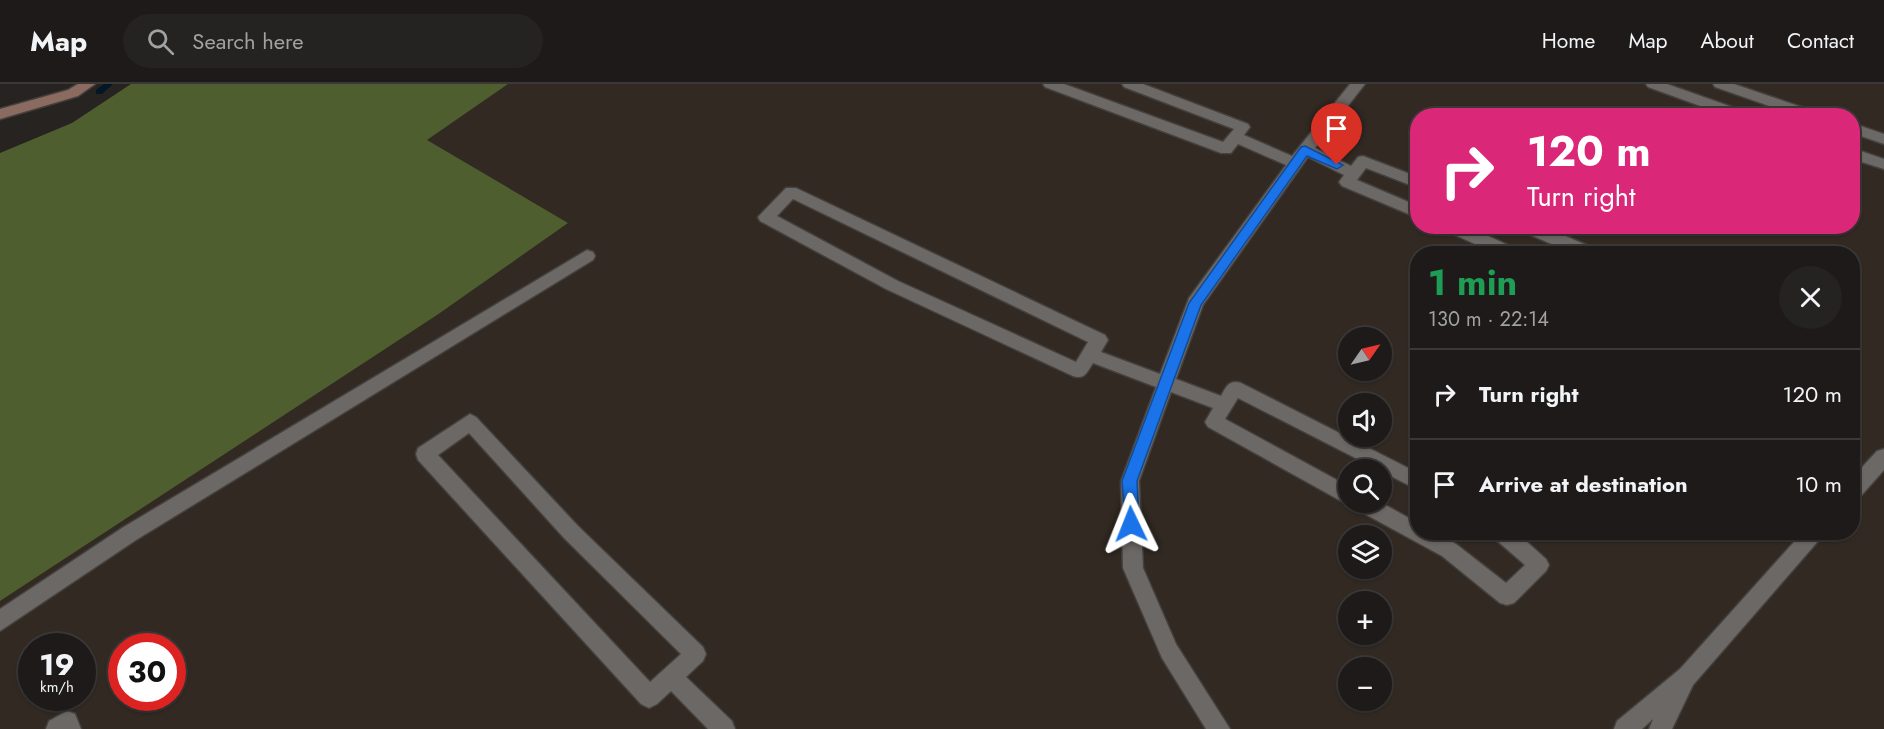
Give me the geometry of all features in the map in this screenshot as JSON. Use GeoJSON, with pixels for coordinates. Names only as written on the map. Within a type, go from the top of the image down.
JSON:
{"type":"FeatureCollection","features":[{"type":"Feature","properties":{"kind":"street"},"geometry":{"type":"LineString","coordinates":[[0,114],[73,93],[88,84]]}},
{"type":"Feature","properties":{"kind":"street"},"geometry":{"type":"LineString","coordinates":[[1050,84],[1226,149],[1243,127],[1129,84]]}},
{"type":"Feature","properties":{"kind":"street"},"geometry":{"type":"LineString","coordinates":[[1219,729],[1169,651],[1133,568],[1130,481],[1164,382],[1195,303],[1300,157],[1358,84]]}},
{"type":"Feature","properties":{"kind":"street"},"geometry":{"type":"LineString","coordinates":[[1653,84],[1721,108]]}},
{"type":"Feature","properties":{"kind":"street"},"geometry":{"type":"LineString","coordinates":[[1720,84],[1790,108]]}},
{"type":"Feature","properties":{"kind":"street"},"geometry":{"type":"LineString","coordinates":[[1860,131],[1884,139]]}},
{"type":"Feature","properties":{"kind":"street"},"geometry":{"type":"LineString","coordinates":[[1235,138],[1354,173]]}},
{"type":"Feature","properties":{"kind":"street"},"geometry":{"type":"LineString","coordinates":[[1860,156],[1884,164]]}},
{"type":"Feature","properties":{"kind":"street"},"geometry":{"type":"LineString","coordinates":[[1410,180],[1363,161],[1347,182],[1410,210]]}},
{"type":"Feature","properties":{"kind":"street"},"geometry":{"type":"LineString","coordinates":[[790,192],[1099,340],[1090,355],[1079,371],[892,285],[766,217],[790,192]]}},
{"type":"Feature","properties":{"kind":"street"},"geometry":{"type":"LineString","coordinates":[[1468,234],[1495,246]]}},
{"type":"Feature","properties":{"kind":"street"},"geometry":{"type":"LineString","coordinates":[[1544,234],[1573,246]]}},
{"type":"Feature","properties":{"kind":"street"},"geometry":{"type":"LineString","coordinates":[[0,621],[129,534],[587,256]]}},
{"type":"Feature","properties":{"kind":"street"},"geometry":{"type":"LineString","coordinates":[[1090,355],[1225,405]]}},
{"type":"Feature","properties":{"kind":"street"},"geometry":{"type":"LineString","coordinates":[[1338,490],[1214,422],[1235,388],[1410,478]]}},
{"type":"Feature","properties":{"kind":"street"},"geometry":{"type":"LineString","coordinates":[[470,422],[571,532],[696,654],[671,677],[649,697],[425,454],[470,422]]}},
{"type":"Feature","properties":{"kind":"street"},"geometry":{"type":"LineString","coordinates":[[1860,483],[1884,457]]}},
{"type":"Feature","properties":{"kind":"street"},"geometry":{"type":"LineString","coordinates":[[1381,513],[1410,529]]}},
{"type":"Feature","properties":{"kind":"street"},"geometry":{"type":"LineString","coordinates":[[1431,540],[1449,550],[1507,596],[1539,565],[1510,540]]}},
{"type":"Feature","properties":{"kind":"street"},"geometry":{"type":"LineString","coordinates":[[1626,729],[1688,676],[1809,540]]}},
{"type":"Feature","properties":{"kind":"street"},"geometry":{"type":"LineString","coordinates":[[1660,729],[1688,676]]}},
{"type":"Feature","properties":{"kind":"street"},"geometry":{"type":"LineString","coordinates":[[671,677],[724,729]]}},
{"type":"Feature","properties":{"kind":"street"},"geometry":{"type":"LineString","coordinates":[[57,729],[67,723],[70,729]]}},
{"type":"Feature","properties":{"kind":"shaded area"},"geometry":{"type":"Polygon","coordinates":[[[131,84],[1884,84],[1884,729],[0,729],[0,153],[72,123],[131,84]]]}},
{"type":"Feature","properties":{"kind":"green space"},"geometry":{"type":"Polygon","coordinates":[[[131,84],[508,84],[427,140],[568,223],[437,315],[0,601],[0,153],[72,123],[131,84]]]}},
{"type":"Feature","properties":{"kind":"waterway"},"geometry":{"type":"LineString","coordinates":[[99,92],[109,84]]}},
{"type":"Feature","properties":{"kind":"route"},"geometry":{"type":"LineString","coordinates":[[1131,524],[1130,481],[1195,303],[1305,150],[1337,165]]}}]}
